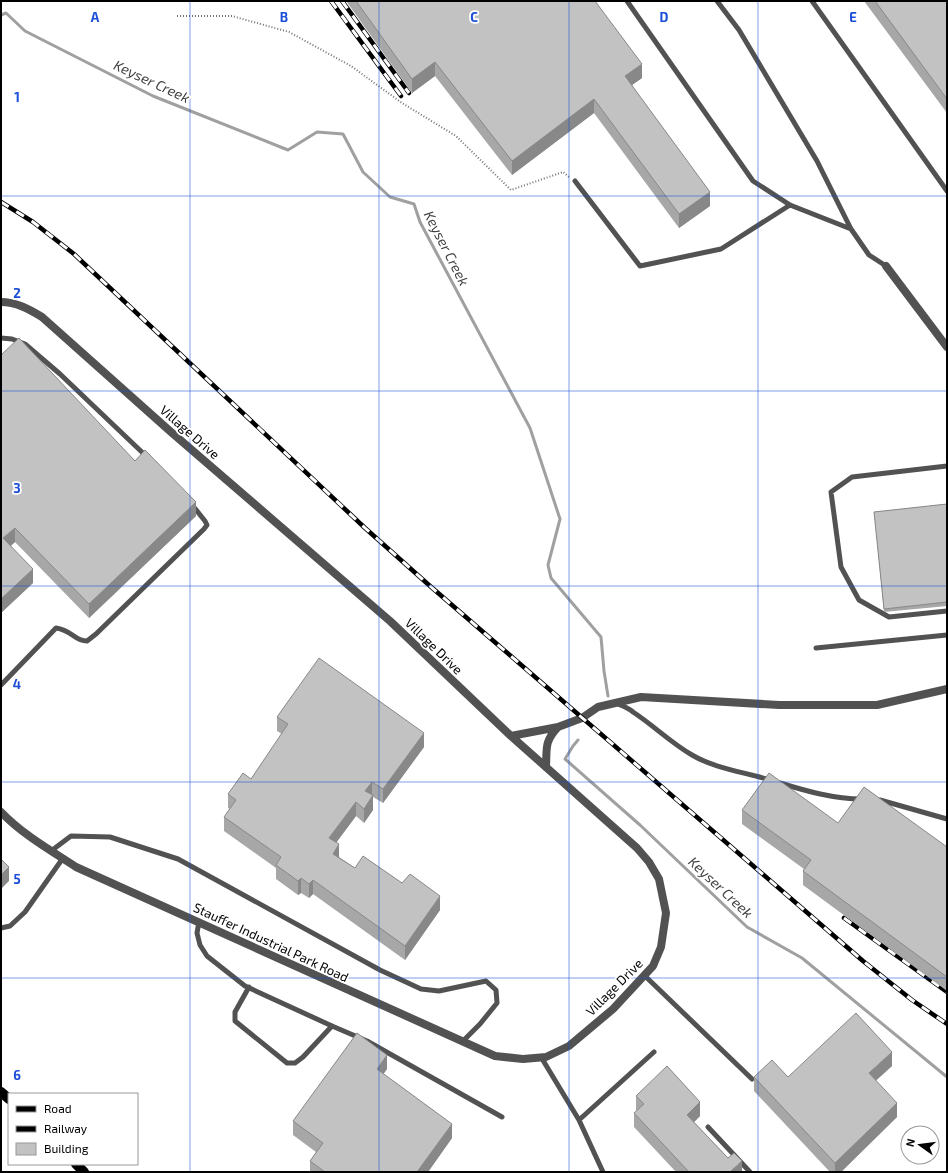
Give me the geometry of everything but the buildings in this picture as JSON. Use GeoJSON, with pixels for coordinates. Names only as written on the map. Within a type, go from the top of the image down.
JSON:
{"type":"FeatureCollection","features":[{"type":"Feature","properties":{"kind":"street"},"geometry":{"type":"LineString","coordinates":[[886,266],[947,348]]}},
{"type":"Feature","properties":{"kind":"street","name":"Village Drive"},"geometry":{"type":"LineString","coordinates":[[1,302],[10,302],[29,309],[42,317],[170,432],[390,621],[511,736],[636,848],[649,862],[658,879],[666,913],[661,947],[653,966],[613,1009],[569,1046],[544,1057]]}},
{"type":"Feature","properties":{"kind":"street"},"geometry":{"type":"LineString","coordinates":[[511,736],[558,727],[582,718],[598,707],[641,697],[779,705],[877,705],[947,689]]}},
{"type":"Feature","properties":{"kind":"street"},"geometry":{"type":"LineString","coordinates":[[546,767],[547,744],[550,736],[558,727]]}},
{"type":"Feature","properties":{"kind":"street","name":"Stauffer Industrial Park Road"},"geometry":{"type":"LineString","coordinates":[[1,812],[10,821],[76,867],[462,1042],[495,1056],[524,1059],[544,1057]]}},
{"type":"Feature","properties":{"kind":"lane"},"geometry":{"type":"LineString","coordinates":[[627,1],[753,181],[790,205],[851,229]]}},
{"type":"Feature","properties":{"kind":"lane"},"geometry":{"type":"LineString","coordinates":[[717,1],[739,30],[817,162],[851,229],[869,256],[886,266]]}},
{"type":"Feature","properties":{"kind":"lane"},"geometry":{"type":"LineString","coordinates":[[812,1],[947,191]]}},
{"type":"Feature","properties":{"kind":"lane"},"geometry":{"type":"LineString","coordinates":[[575,181],[640,266],[721,249],[790,205]]}},
{"type":"Feature","properties":{"kind":"lane"},"geometry":{"type":"LineString","coordinates":[[1,338],[12,339],[25,344],[60,374],[151,461]]}},
{"type":"Feature","properties":{"kind":"lane"},"geometry":{"type":"LineString","coordinates":[[947,466],[852,477],[832,492],[841,567],[859,600],[889,617],[947,611]]}},
{"type":"Feature","properties":{"kind":"lane"},"geometry":{"type":"LineString","coordinates":[[1,685],[56,628],[65,629],[81,641],[87,641],[96,634],[204,530],[207,525],[206,521],[191,504]]}},
{"type":"Feature","properties":{"kind":"lane"},"geometry":{"type":"LineString","coordinates":[[816,648],[947,635]]}},
{"type":"Feature","properties":{"kind":"lane"},"geometry":{"type":"LineString","coordinates":[[616,703],[633,711],[690,754],[715,766],[748,773],[824,795],[852,799],[868,799]]}},
{"type":"Feature","properties":{"kind":"lane"},"geometry":{"type":"LineString","coordinates":[[876,799],[947,819]]}},
{"type":"Feature","properties":{"kind":"lane"},"geometry":{"type":"LineString","coordinates":[[51,850],[71,836],[110,837],[178,859],[380,970],[421,989],[439,991],[486,980],[496,990],[497,1003],[480,1024],[462,1042]]}},
{"type":"Feature","properties":{"kind":"lane"},"geometry":{"type":"LineString","coordinates":[[1,928],[10,926],[26,912],[63,858]]}},
{"type":"Feature","properties":{"kind":"lane"},"geometry":{"type":"LineString","coordinates":[[199,922],[197,933],[200,945],[207,956],[249,988],[367,1041],[502,1117]]}},
{"type":"Feature","properties":{"kind":"lane"},"geometry":{"type":"LineString","coordinates":[[644,975],[752,1079]]}},
{"type":"Feature","properties":{"kind":"lane"},"geometry":{"type":"LineString","coordinates":[[249,988],[235,1012],[235,1021],[287,1063],[295,1064],[332,1026]]}},
{"type":"Feature","properties":{"kind":"lane"},"geometry":{"type":"LineString","coordinates":[[579,1120],[654,1052]]}},
{"type":"Feature","properties":{"kind":"lane"},"geometry":{"type":"LineString","coordinates":[[544,1057],[579,1120],[603,1172]]}},
{"type":"Feature","properties":{"kind":"lane"},"geometry":{"type":"LineString","coordinates":[[708,1127],[750,1172]]}},
{"type":"Feature","properties":{"kind":"path"},"geometry":{"type":"LineString","coordinates":[[177,16],[232,16],[288,32],[351,66],[402,103],[456,136],[511,190],[563,172],[575,181]]}},
{"type":"Feature","properties":{"kind":"waterway","name":"Keyser Creek"},"geometry":{"type":"LineString","coordinates":[[1,15],[6,13],[25,31],[153,96],[288,150],[317,132],[343,134],[363,172],[390,197],[414,204],[420,222],[530,428],[560,519],[548,565],[551,578],[601,637],[608,696]]}},
{"type":"Feature","properties":{"kind":"waterway","name":"Keyser Creek"},"geometry":{"type":"LineString","coordinates":[[578,740],[565,759],[640,825],[747,927],[802,958],[947,1077]]}},
{"type":"Feature","properties":{"kind":"railway"},"geometry":{"type":"LineString","coordinates":[[331,1],[401,96]]}},
{"type":"Feature","properties":{"kind":"railway"},"geometry":{"type":"LineString","coordinates":[[342,1],[409,93]]}},
{"type":"Feature","properties":{"kind":"railway"},"geometry":{"type":"LineString","coordinates":[[1,202],[33,222],[74,254],[365,528],[430,586],[863,961],[912,1000],[947,1024]]}},
{"type":"Feature","properties":{"kind":"railway"},"geometry":{"type":"LineString","coordinates":[[844,918],[947,992]]}}]}
